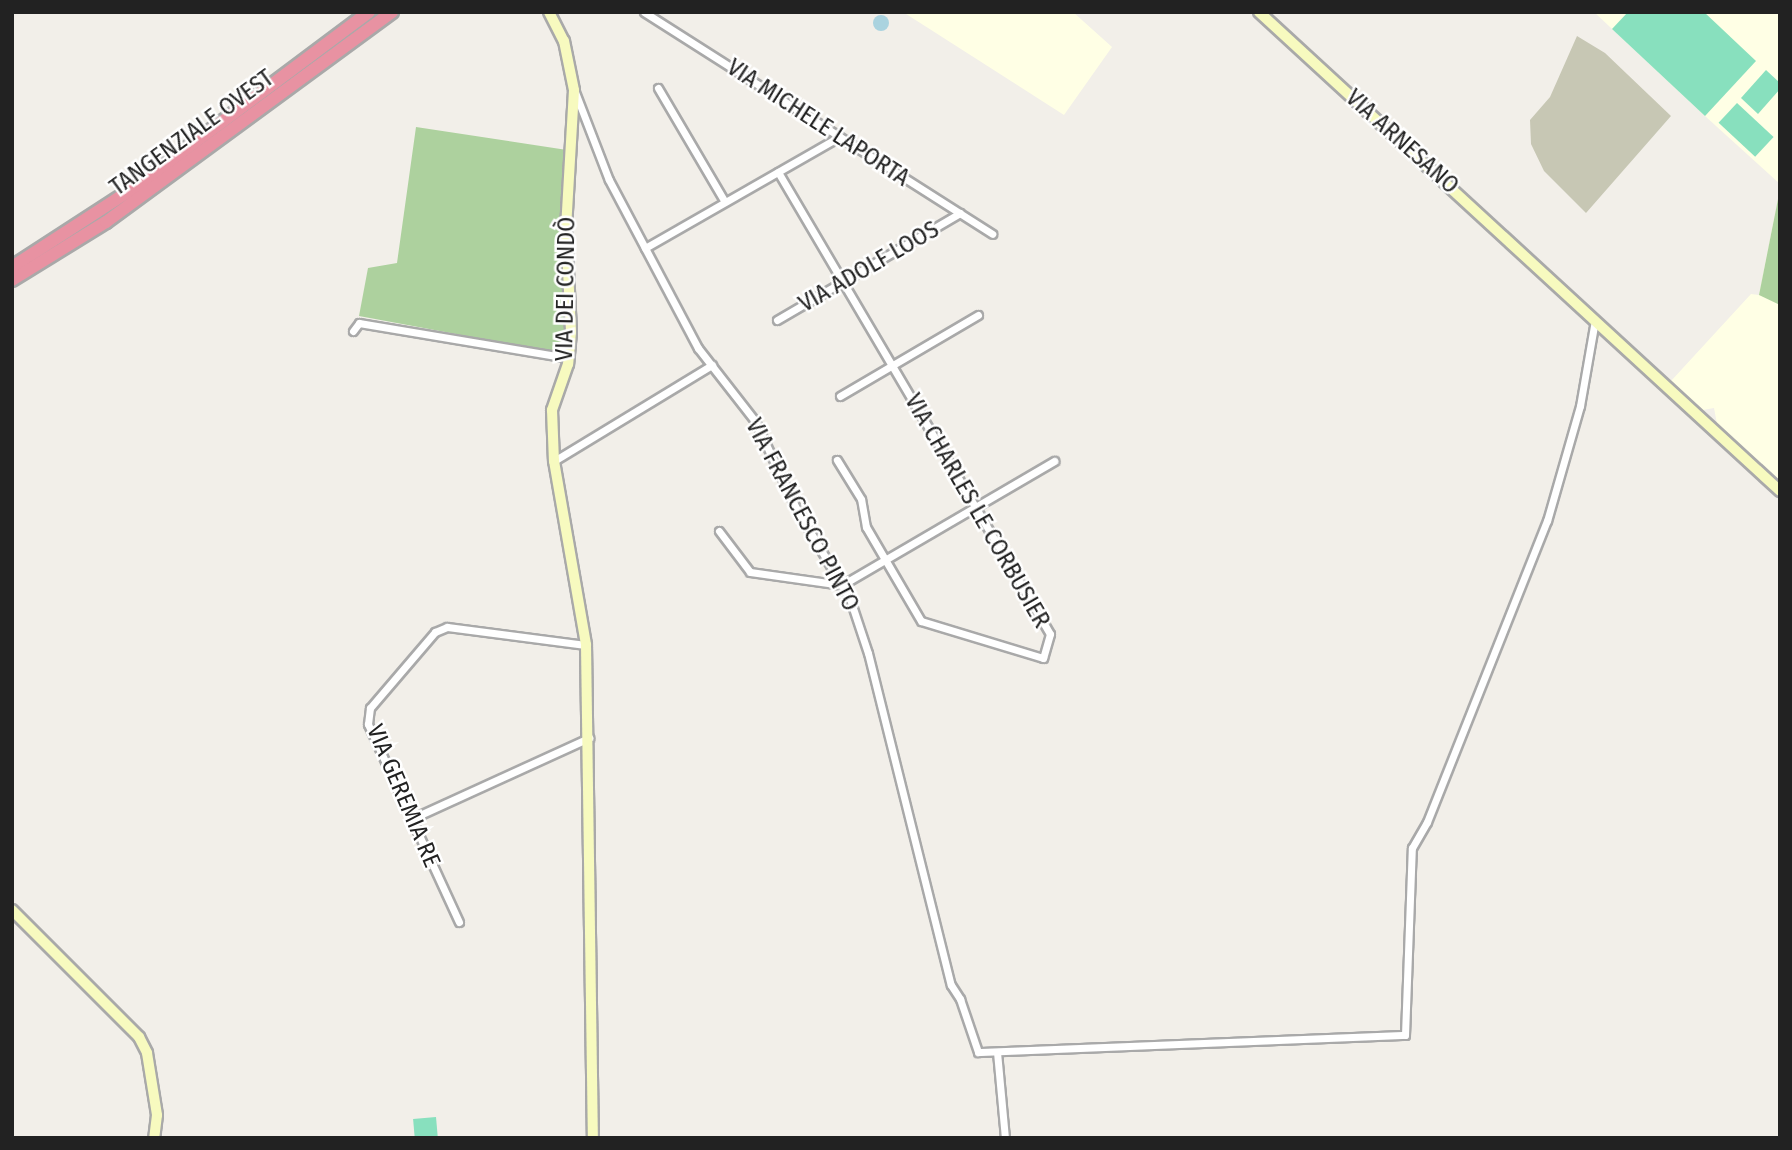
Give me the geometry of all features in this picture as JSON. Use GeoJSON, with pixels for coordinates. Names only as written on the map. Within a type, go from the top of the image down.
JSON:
{"type":"FeatureCollection","features":[{"type":"Feature","properties":{"kind":"highway","name":"TANGENZIALE OVEST"},"geometry":{"type":"LineString","coordinates":[[12,267],[116,200],[369,12]]}},
{"type":"Feature","properties":{"kind":"highway","name":"TANGENZIALE OVEST"},"geometry":{"type":"LineString","coordinates":[[12,280],[106,222],[392,12]]}},
{"type":"Feature","properties":{"kind":"street","name":"VIA DEI CONDÒ"},"geometry":{"type":"LineString","coordinates":[[549,12],[564,41],[574,89],[566,229],[568,358],[552,410],[554,460],[583,608],[586,645],[593,1138]]}},
{"type":"Feature","properties":{"kind":"street","name":"VIA MICHELE LAPORTA"},"geometry":{"type":"LineString","coordinates":[[644,12],[992,234]]}},
{"type":"Feature","properties":{"kind":"street","name":"VIA ARNESANO"},"geometry":{"type":"LineString","coordinates":[[1259,12],[1780,491]]}},
{"type":"Feature","properties":{"kind":"street"},"geometry":{"type":"LineString","coordinates":[[659,88],[725,202]]}},
{"type":"Feature","properties":{"kind":"street","name":"VIA FRANCESCO PINTO"},"geometry":{"type":"LineString","coordinates":[[574,89],[609,180],[645,248],[712,365],[755,421],[796,508],[842,585],[868,653],[951,985],[961,999],[978,1052],[997,1052]]}},
{"type":"Feature","properties":{"kind":"street"},"geometry":{"type":"LineString","coordinates":[[645,248],[839,137]]}},
{"type":"Feature","properties":{"kind":"street","name":"VIA CHARLES LE CORBUSIER"},"geometry":{"type":"LineString","coordinates":[[778,172],[1050,634],[1042,658],[921,621],[866,527],[861,499],[838,460]]}},
{"type":"Feature","properties":{"kind":"street","name":"VIA ADOLF LOOS"},"geometry":{"type":"LineString","coordinates":[[777,320],[960,214]]}},
{"type":"Feature","properties":{"kind":"street"},"geometry":{"type":"LineString","coordinates":[[840,396],[978,315]]}},
{"type":"Feature","properties":{"kind":"street"},"geometry":{"type":"LineString","coordinates":[[1006,1138],[997,1052],[1405,1035],[1412,848],[1427,822],[1547,521],[1580,406],[1595,319]]}},
{"type":"Feature","properties":{"kind":"street"},"geometry":{"type":"LineString","coordinates":[[353,331],[359,323],[568,358]]}},
{"type":"Feature","properties":{"kind":"street"},"geometry":{"type":"LineString","coordinates":[[554,460],[712,365]]}},
{"type":"Feature","properties":{"kind":"street"},"geometry":{"type":"LineString","coordinates":[[719,531],[750,572],[842,585],[1054,461]]}},
{"type":"Feature","properties":{"kind":"street","name":"VIA GEREMIA RE"},"geometry":{"type":"LineString","coordinates":[[459,922],[367,716],[435,632],[447,627],[586,645]]}},
{"type":"Feature","properties":{"kind":"street"},"geometry":{"type":"LineString","coordinates":[[411,819],[589,738]]}},
{"type":"Feature","properties":{"kind":"street"},"geometry":{"type":"LineString","coordinates":[[12,910],[139,1037],[148,1053],[157,1115],[154,1138]]}},
{"type":"Feature","properties":{"kind":"shaded area"},"geometry":{"type":"Polygon","coordinates":[[[903,12],[1073,12],[1112,47],[1064,115],[903,12]]]}},
{"type":"Feature","properties":{"kind":"shaded area"},"geometry":{"type":"Polygon","coordinates":[[[1594,12],[1780,12],[1780,184],[1705,116],[1594,12]]]}},
{"type":"Feature","properties":{"kind":"shaded area"},"geometry":{"type":"Polygon","coordinates":[[[1577,36],[1605,53],[1671,116],[1586,213],[1544,171],[1531,144],[1530,120],[1550,97],[1577,36]]]}},
{"type":"Feature","properties":{"kind":"shaded area"},"geometry":{"type":"Polygon","coordinates":[[[1780,189],[1780,481],[1717,424],[1714,408],[1703,410],[1671,381],[1751,294],[1759,295],[1780,189]]]}},
{"type":"Feature","properties":{"kind":"green space"},"geometry":{"type":"Polygon","coordinates":[[[1628,12],[1704,12],[1756,61],[1705,116],[1612,29],[1628,12]]]}},
{"type":"Feature","properties":{"kind":"green space"},"geometry":{"type":"Polygon","coordinates":[[[1766,70],[1780,83],[1780,89],[1758,114],[1741,98],[1766,70]]]}},
{"type":"Feature","properties":{"kind":"green space"},"geometry":{"type":"Polygon","coordinates":[[[1737,103],[1774,137],[1755,157],[1719,123],[1737,103]]]}},
{"type":"Feature","properties":{"kind":"green space"},"geometry":{"type":"Polygon","coordinates":[[[416,127],[567,150],[561,252],[568,332],[564,354],[359,316],[368,268],[397,263],[416,127]]]}},
{"type":"Feature","properties":{"kind":"green space"},"geometry":{"type":"Polygon","coordinates":[[[1780,189],[1780,305],[1759,295],[1780,189]]]}},
{"type":"Feature","properties":{"kind":"green space"},"geometry":{"type":"Polygon","coordinates":[[[436,1117],[438,1138],[415,1138],[413,1119],[436,1117]]]}},
{"type":"Feature","properties":{"kind":"water"},"geometry":{"type":"Polygon","coordinates":[[[878,15],[884,15],[889,23],[887,29],[878,31],[873,26],[873,20],[878,15]]]}}]}
